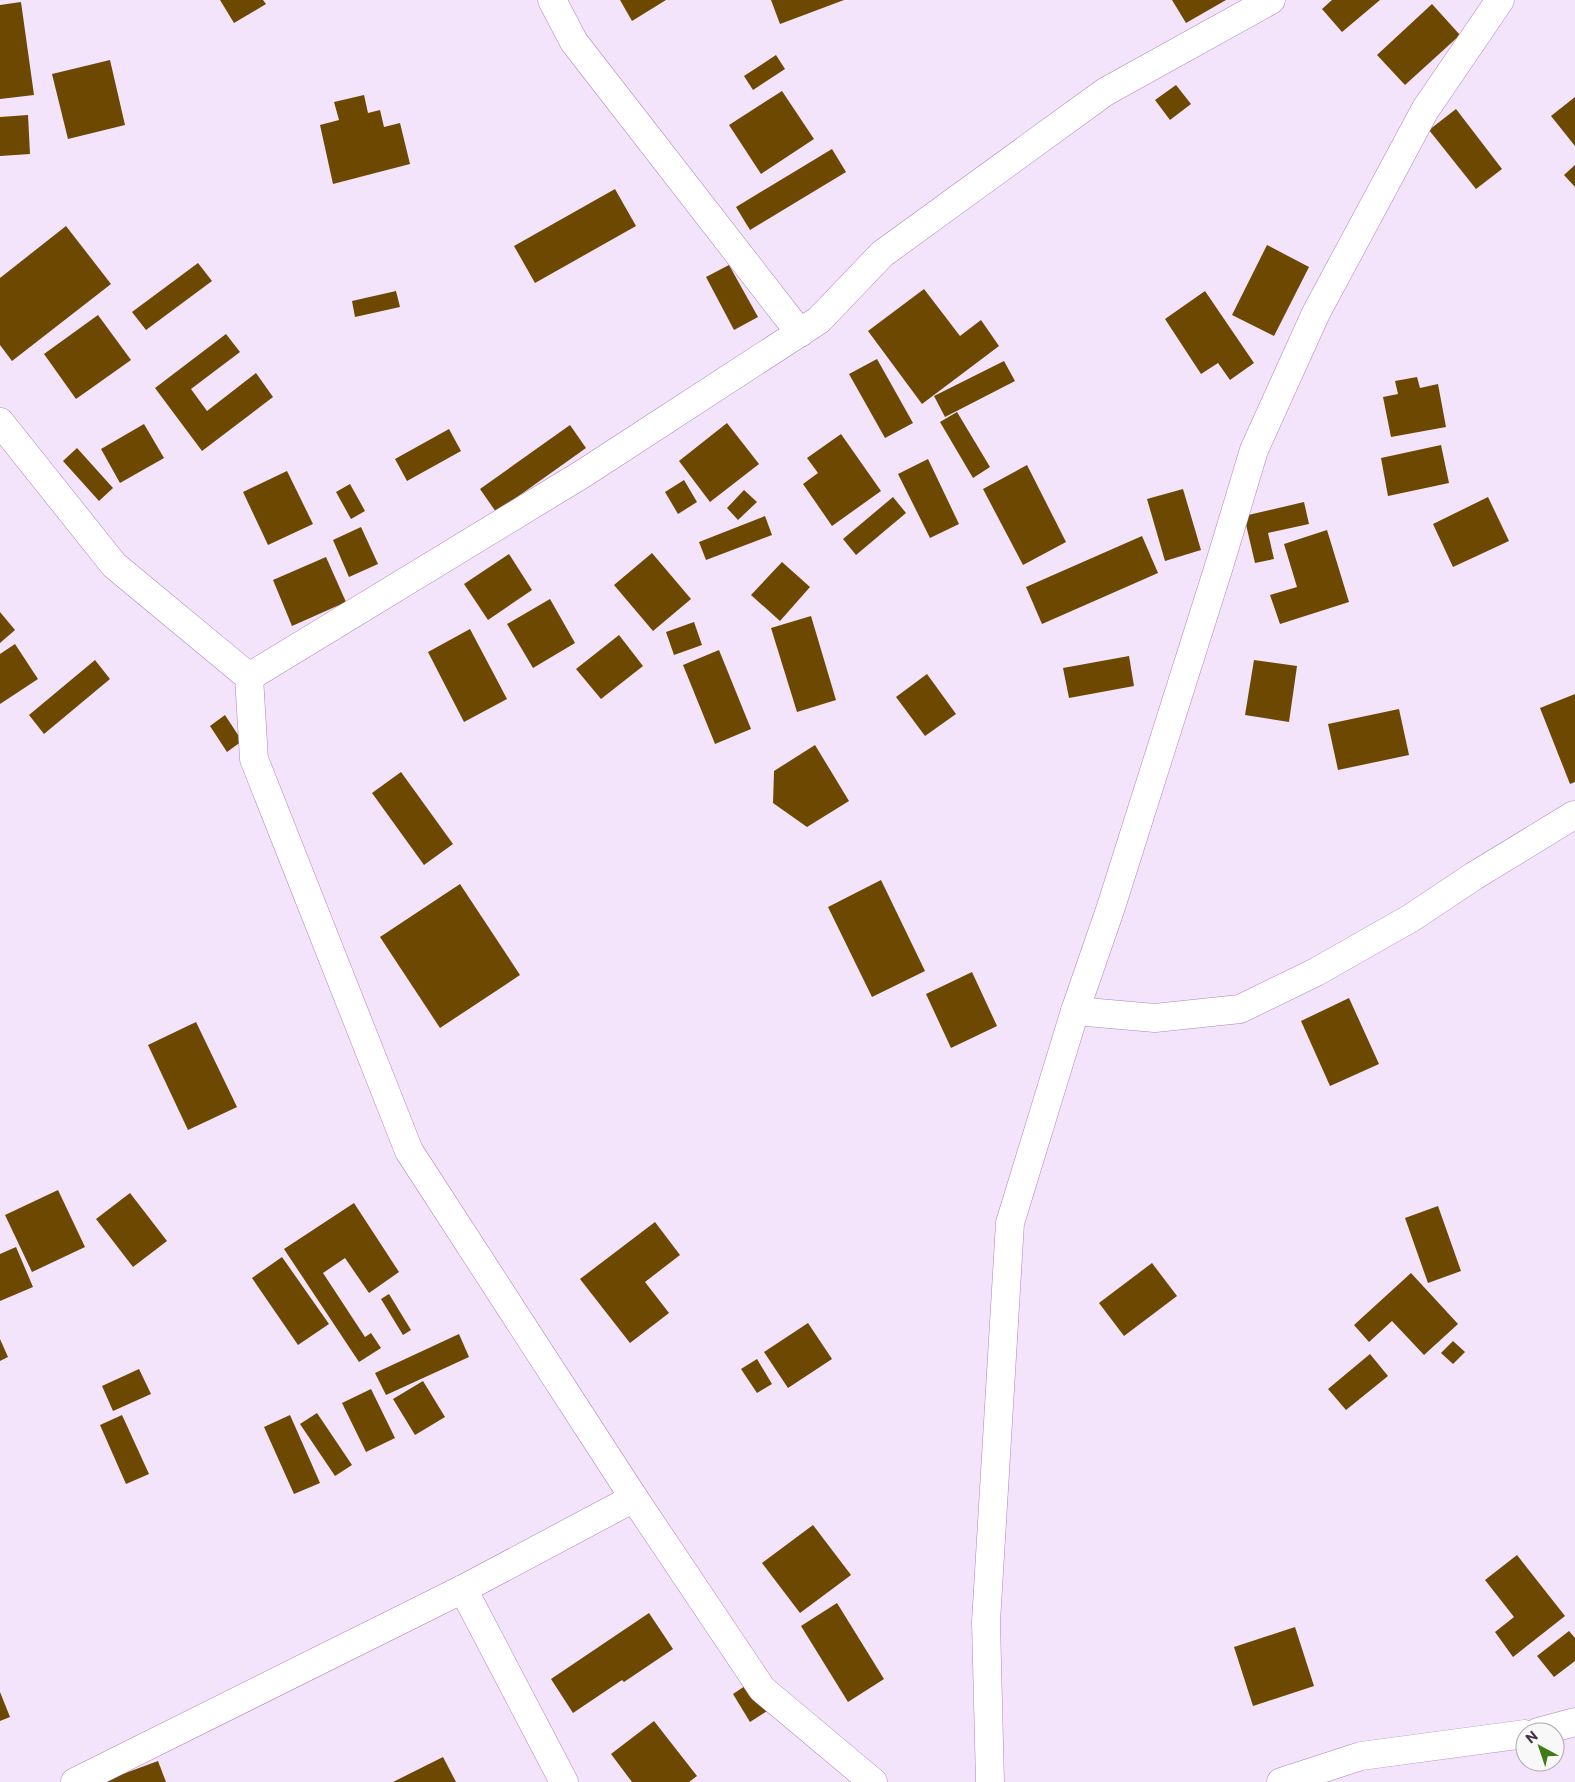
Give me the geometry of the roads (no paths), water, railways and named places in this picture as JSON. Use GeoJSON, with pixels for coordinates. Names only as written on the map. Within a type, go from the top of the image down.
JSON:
{"type":"FeatureCollection","features":[{"type":"Feature","properties":{"kind":"street"},"geometry":{"type":"LineString","coordinates":[[552,0],[574,42],[800,333]]}},
{"type":"Feature","properties":{"kind":"street"},"geometry":{"type":"LineString","coordinates":[[249,677],[584,473],[800,333],[819,320],[882,254],[1105,92],[1271,0]]}},
{"type":"Feature","properties":{"kind":"street"},"geometry":{"type":"LineString","coordinates":[[990,1782],[986,1622],[1010,1223],[1075,1011],[1165,738],[1254,450],[1316,313],[1425,110],[1500,0]]}},
{"type":"Feature","properties":{"kind":"street"},"geometry":{"type":"LineString","coordinates":[[0,422],[114,565],[249,677],[254,760],[410,1151],[634,1498],[762,1689],[872,1782]]}},
{"type":"Feature","properties":{"kind":"street"},"geometry":{"type":"LineString","coordinates":[[1075,1011],[1156,1018],[1240,1009],[1316,972],[1411,918],[1474,876],[1574,815]]}},
{"type":"Feature","properties":{"kind":"street"},"geometry":{"type":"LineString","coordinates":[[75,1782],[463,1589],[634,1498]]}},
{"type":"Feature","properties":{"kind":"street"},"geometry":{"type":"LineString","coordinates":[[463,1589],[564,1782]]}},
{"type":"Feature","properties":{"kind":"street"},"geometry":{"type":"LineString","coordinates":[[1281,1782],[1361,1756],[1515,1735]]}}]}
